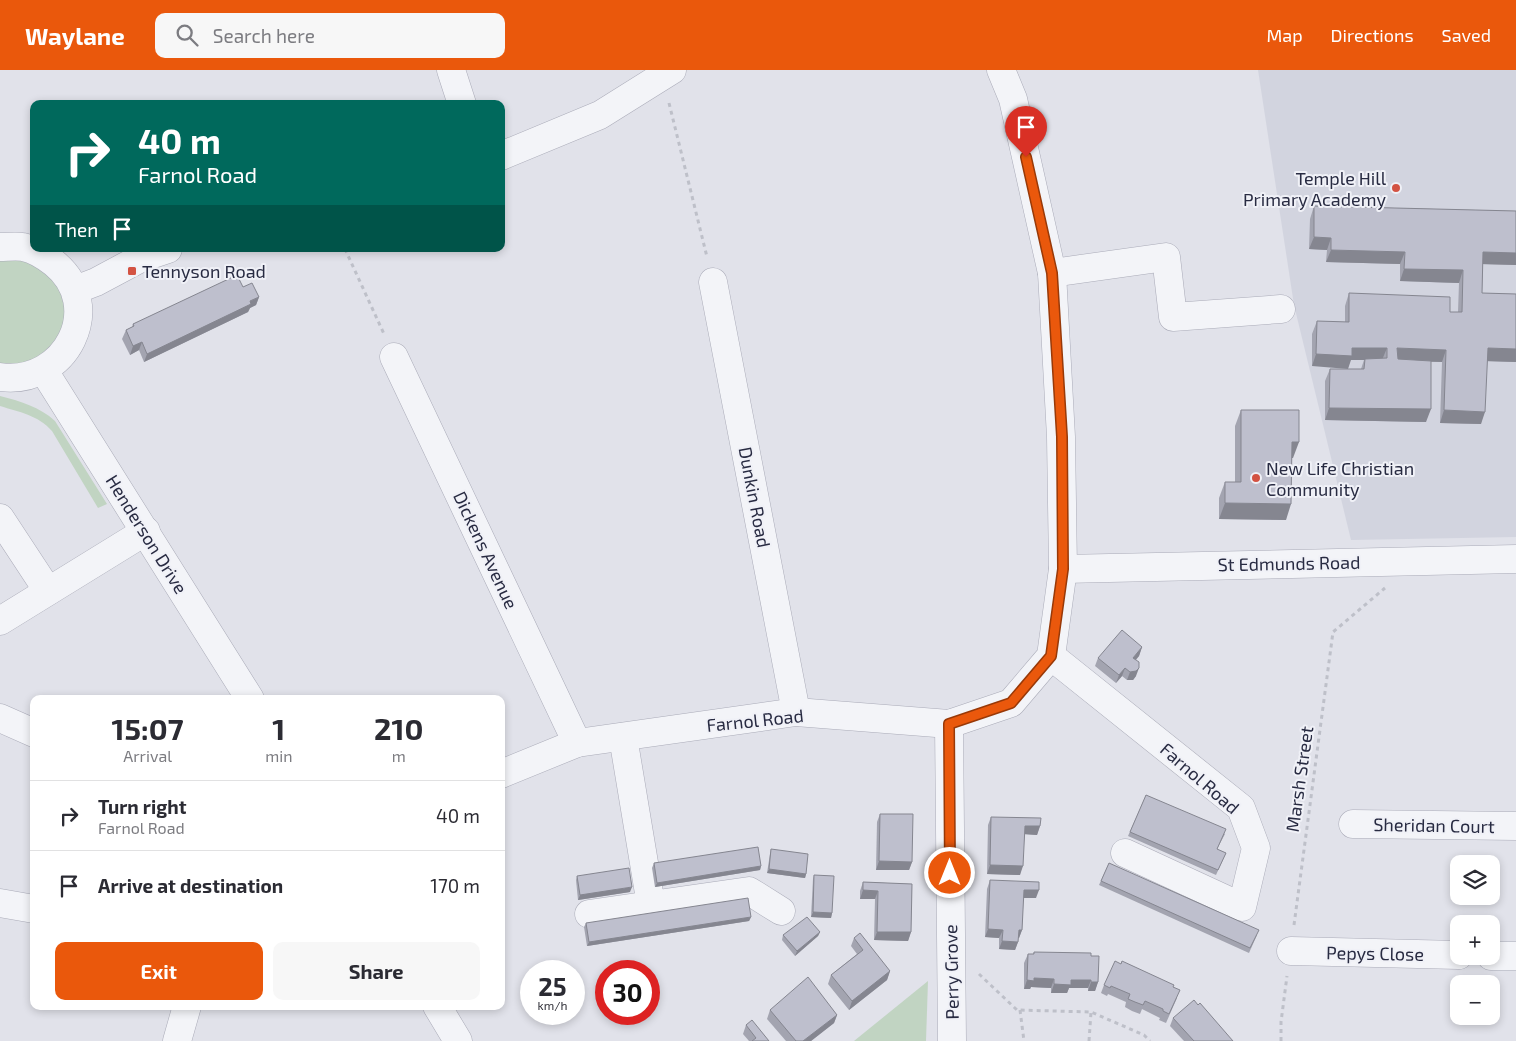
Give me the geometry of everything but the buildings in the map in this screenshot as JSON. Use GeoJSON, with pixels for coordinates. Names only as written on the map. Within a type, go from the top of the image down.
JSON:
{"type":"FeatureCollection","features":[{"type":"Feature","properties":{"kind":"street"},"geometry":{"type":"LineString","coordinates":[[451,70],[461,100]]}},
{"type":"Feature","properties":{"kind":"street"},"geometry":{"type":"LineString","coordinates":[[1001,70],[1013,99],[1052,273],[1062,437],[1063,569],[1051,656]]}},
{"type":"Feature","properties":{"kind":"street"},"geometry":{"type":"LineString","coordinates":[[505,154],[600,115],[667,73]]}},
{"type":"Feature","properties":{"kind":"street"},"geometry":{"type":"LineString","coordinates":[[0,247],[23,247],[30,250]]}},
{"type":"Feature","properties":{"kind":"street"},"geometry":{"type":"LineString","coordinates":[[0,377],[23,378],[44,371],[59,360],[70,345],[77,327],[78,308],[74,290],[63,270],[45,255],[37,252]]}},
{"type":"Feature","properties":{"kind":"street"},"geometry":{"type":"LineString","coordinates":[[74,290],[96,282],[141,258],[159,252]]}},
{"type":"Feature","properties":{"kind":"street"},"geometry":{"type":"LineString","coordinates":[[1052,273],[1166,257],[1173,317],[1281,309]]}},
{"type":"Feature","properties":{"kind":"street","name":"Dunkin Road"},"geometry":{"type":"LineString","coordinates":[[713,282],[796,712]]}},
{"type":"Feature","properties":{"kind":"street","name":"Dickens Avenue"},"geometry":{"type":"LineString","coordinates":[[394,357],[577,743]]}},
{"type":"Feature","properties":{"kind":"street","name":"Henderson Drive"},"geometry":{"type":"LineString","coordinates":[[44,371],[248,695]]}},
{"type":"Feature","properties":{"kind":"street"},"geometry":{"type":"LineString","coordinates":[[0,518],[48,591]]}},
{"type":"Feature","properties":{"kind":"street"},"geometry":{"type":"LineString","coordinates":[[0,621],[146,531]]}},
{"type":"Feature","properties":{"kind":"street","name":"St Edmunds Road"},"geometry":{"type":"LineString","coordinates":[[1063,569],[1516,559]]}},
{"type":"Feature","properties":{"kind":"street","name":"Farnol Road"},"geometry":{"type":"LineString","coordinates":[[505,772],[577,743],[796,712],[949,724],[1011,703],[1051,656],[1241,808],[1256,848],[1242,907],[1124,853]]}},
{"type":"Feature","properties":{"kind":"street"},"geometry":{"type":"LineString","coordinates":[[0,718],[30,732]]}},
{"type":"Feature","properties":{"kind":"street","name":"Perry Grove"},"geometry":{"type":"LineString","coordinates":[[949,724],[952,1041]]}},
{"type":"Feature","properties":{"kind":"street"},"geometry":{"type":"LineString","coordinates":[[623,737],[651,905]]}},
{"type":"Feature","properties":{"kind":"street","name":"Sheridan Court"},"geometry":{"type":"LineString","coordinates":[[1353,824],[1516,826]]}},
{"type":"Feature","properties":{"kind":"street"},"geometry":{"type":"LineString","coordinates":[[589,914],[749,891],[781,911]]}},
{"type":"Feature","properties":{"kind":"street"},"geometry":{"type":"LineString","coordinates":[[0,903],[30,908]]}},
{"type":"Feature","properties":{"kind":"street","name":"Pepys Close"},"geometry":{"type":"LineString","coordinates":[[1290,951],[1450,955]]}},
{"type":"Feature","properties":{"kind":"street"},"geometry":{"type":"LineString","coordinates":[[1500,956],[1516,956]]}},
{"type":"Feature","properties":{"kind":"street"},"geometry":{"type":"LineString","coordinates":[[177,1041],[186,1010]]}},
{"type":"Feature","properties":{"kind":"street"},"geometry":{"type":"LineString","coordinates":[[439,1010],[458,1041]]}},
{"type":"Feature","properties":{"kind":"path"},"geometry":{"type":"LineString","coordinates":[[667,73],[713,282]]}},
{"type":"Feature","properties":{"kind":"path"},"geometry":{"type":"LineString","coordinates":[[346,252],[394,357]]}},
{"type":"Feature","properties":{"kind":"path","name":"Marsh Street"},"geometry":{"type":"LineString","coordinates":[[1281,1041],[1281,1022],[1290,951],[1333,632],[1418,560]]}},
{"type":"Feature","properties":{"kind":"path"},"geometry":{"type":"LineString","coordinates":[[951,948],[1017,1010],[1091,1012],[1144,1035],[1150,1041]]}},
{"type":"Feature","properties":{"kind":"path"},"geometry":{"type":"LineString","coordinates":[[1020,1010],[1024,1041]]}},
{"type":"Feature","properties":{"kind":"path"},"geometry":{"type":"LineString","coordinates":[[1089,1041],[1091,1012]]}},
{"type":"Feature","properties":{"kind":"shaded area","name":"Temple Hill Primary Academy"},"geometry":{"type":"Polygon","coordinates":[[[1258,70],[1516,70],[1516,537],[1351,540],[1294,305],[1258,70]]]}},
{"type":"Feature","properties":{"kind":"green space"},"geometry":{"type":"Polygon","coordinates":[[[17,257],[55,274],[70,313],[46,359],[0,367],[0,258],[17,257]]]}},
{"type":"Feature","properties":{"kind":"green space"},"geometry":{"type":"Polygon","coordinates":[[[0,396],[36,408],[55,421],[107,504],[98,508],[52,431],[41,421],[21,412],[0,406],[0,396]]]}},
{"type":"Feature","properties":{"kind":"green space"},"geometry":{"type":"Polygon","coordinates":[[[928,981],[926,1041],[854,1041],[928,981]]]}},
{"type":"Feature","properties":{"kind":"place","name":"Temple Hill Primary Academy"},"geometry":{"type":"Point","coordinates":[1396,188]}},
{"type":"Feature","properties":{"kind":"place","name":"Tennyson Road"},"geometry":{"type":"Point","coordinates":[132,271]}},
{"type":"Feature","properties":{"kind":"place","name":"New Life Christian Community"},"geometry":{"type":"Point","coordinates":[1256,478]}},
{"type":"Feature","properties":{"kind":"route"},"geometry":{"type":"LineString","coordinates":[[950,873],[949,724],[1011,703],[1051,656],[1063,569],[1062,437],[1052,273],[1026,157]]}}]}
